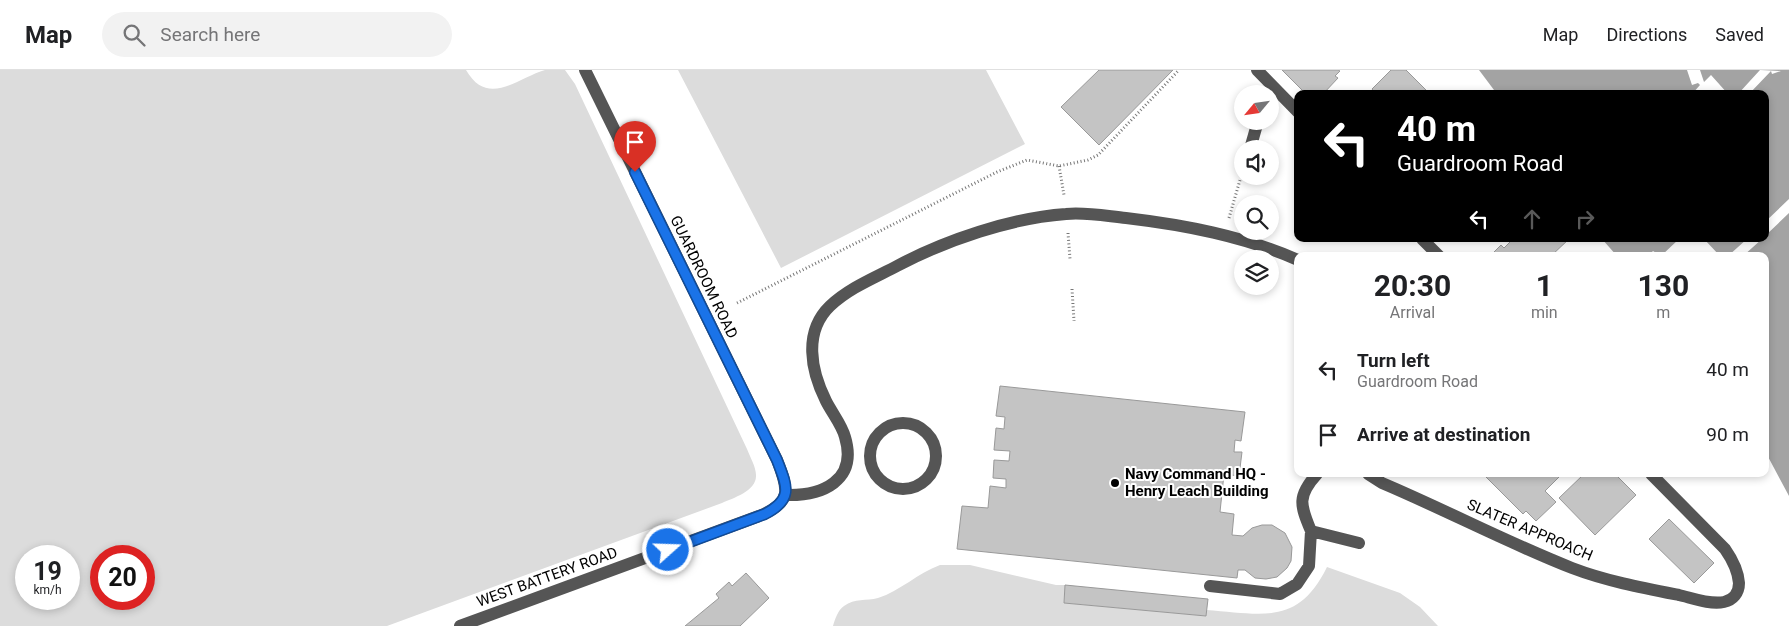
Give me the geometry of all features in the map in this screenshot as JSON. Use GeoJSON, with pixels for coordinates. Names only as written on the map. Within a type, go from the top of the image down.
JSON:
{"type":"FeatureCollection","features":[{"type":"Feature","properties":{"kind":"lane","name":"GUARDROOM ROAD"},"geometry":{"type":"LineString","coordinates":[[585,70],[777,460],[786,485],[784,498]]}},
{"type":"Feature","properties":{"kind":"lane"},"geometry":{"type":"LineString","coordinates":[[1256,70],[1267,85]]}},
{"type":"Feature","properties":{"kind":"lane"},"geometry":{"type":"LineString","coordinates":[[1279,98],[1294,109]]}},
{"type":"Feature","properties":{"kind":"lane"},"geometry":{"type":"LineString","coordinates":[[784,498],[808,495],[829,488],[844,473],[848,455],[845,436],[825,399],[813,367],[812,340],[824,312],[848,292],[930,249],[986,230],[1044,216],[1086,214],[1192,228],[1254,243],[1294,258]]}},
{"type":"Feature","properties":{"kind":"lane"},"geometry":{"type":"LineString","coordinates":[[1425,242],[1435,252]]}},
{"type":"Feature","properties":{"kind":"lane"},"geometry":{"type":"LineString","coordinates":[[904,423],[914,426],[928,435],[935,450],[935,460],[932,471],[922,483],[912,488],[896,489],[886,485],[878,478],[870,464],[870,453],[873,442],[879,434],[893,425],[904,423]]}},
{"type":"Feature","properties":{"kind":"lane"},"geometry":{"type":"LineString","coordinates":[[848,455],[870,453]]}},
{"type":"Feature","properties":{"kind":"lane"},"geometry":{"type":"LineString","coordinates":[[1210,586],[1280,594],[1297,584],[1308,566],[1311,531],[1302,509],[1305,487],[1313,477]]}},
{"type":"Feature","properties":{"kind":"lane","name":"SLATER APPROACH"},"geometry":{"type":"LineString","coordinates":[[1373,477],[1382,483],[1581,571],[1641,587],[1725,602],[1734,596],[1738,588],[1736,568],[1725,549],[1654,477]]}},
{"type":"Feature","properties":{"kind":"lane","name":"WEST BATTERY ROAD"},"geometry":{"type":"LineString","coordinates":[[460,626],[758,516],[773,510],[784,498]]}},
{"type":"Feature","properties":{"kind":"lane"},"geometry":{"type":"LineString","coordinates":[[1311,531],[1359,543]]}},
{"type":"Feature","properties":{"kind":"path"},"geometry":{"type":"LineString","coordinates":[[738,303],[997,172],[1027,160],[1059,166],[1088,160],[1098,155],[1179,70]]}},
{"type":"Feature","properties":{"kind":"path"},"geometry":{"type":"LineString","coordinates":[[1059,166],[1066,202]]}},
{"type":"Feature","properties":{"kind":"path"},"geometry":{"type":"LineString","coordinates":[[1228,220],[1238,185]]}},
{"type":"Feature","properties":{"kind":"path"},"geometry":{"type":"LineString","coordinates":[[1068,228],[1070,259]]}},
{"type":"Feature","properties":{"kind":"path"},"geometry":{"type":"LineString","coordinates":[[1072,289],[1074,321]]}},
{"type":"Feature","properties":{"kind":"shaded area"},"geometry":{"type":"Polygon","coordinates":[[[0,70],[466,70],[475,81],[484,87],[493,89],[514,84],[545,70],[565,70],[575,84],[747,449],[756,472],[755,481],[749,490],[722,503],[387,626],[0,626],[0,70]]]}},
{"type":"Feature","properties":{"kind":"shaded area"},"geometry":{"type":"Polygon","coordinates":[[[678,70],[986,70],[1025,144],[781,268],[678,70]]]}},
{"type":"Feature","properties":{"kind":"shaded area"},"geometry":{"type":"Polygon","coordinates":[[[1479,70],[1789,70],[1789,496],[1769,458],[1769,252],[1716,252],[1707,242],[1769,242],[1769,90],[1494,90],[1479,70]]]}},
{"type":"Feature","properties":{"kind":"shaded area"},"geometry":{"type":"Polygon","coordinates":[[[1605,242],[1676,242],[1665,252],[1613,252],[1605,242]]]}},
{"type":"Feature","properties":{"kind":"shaded area"},"geometry":{"type":"Polygon","coordinates":[[[940,565],[970,565],[1056,585],[1065,585],[1064,603],[1206,616],[1206,610],[1262,614],[1291,608],[1304,599],[1316,586],[1327,567],[1400,593],[1420,607],[1438,626],[833,626],[838,612],[848,603],[886,595],[940,565]]]}},
{"type":"Feature","properties":{"kind":"pier"},"geometry":{"type":"Polygon","coordinates":[[[1687,70],[1700,70],[1704,82],[1711,75],[1724,90],[1696,90],[1700,85],[1698,83],[1692,85],[1687,70]]]}},
{"type":"Feature","properties":{"kind":"pier"},"geometry":{"type":"Polygon","coordinates":[[[1760,70],[1781,71],[1772,74],[1771,71],[1753,90],[1742,90],[1760,70]]]}},
{"type":"Feature","properties":{"kind":"pier"},"geometry":{"type":"Polygon","coordinates":[[[1789,199],[1789,213],[1769,232],[1769,218],[1789,199]]]}},
{"type":"Feature","properties":{"kind":"pier"},"geometry":{"type":"Polygon","coordinates":[[[1744,242],[1759,242],[1747,252],[1732,252],[1744,242]]]}},
{"type":"Feature","properties":{"kind":"building"},"geometry":{"type":"Polygon","coordinates":[[[1099,70],[1173,70],[1099,145],[1061,107],[1099,70]]]}},
{"type":"Feature","properties":{"kind":"building"},"geometry":{"type":"Polygon","coordinates":[[[1282,70],[1340,71],[1335,76],[1338,78],[1327,90],[1302,90],[1282,70]]]}},
{"type":"Feature","properties":{"kind":"building"},"geometry":{"type":"Polygon","coordinates":[[[1391,70],[1406,70],[1426,90],[1373,90],[1391,70]]]}},
{"type":"Feature","properties":{"kind":"building"},"geometry":{"type":"Polygon","coordinates":[[[1510,242],[1566,242],[1555,252],[1494,252],[1501,245],[1504,248],[1510,242]]]}},
{"type":"Feature","properties":{"kind":"building","name":"Navy Command HQ - Henry Leach Building"},"geometry":{"type":"Polygon","coordinates":[[[1000,386],[1245,412],[1241,441],[1235,440],[1234,452],[1242,452],[1239,476],[1224,474],[1220,512],[1234,514],[1232,535],[1243,536],[1252,528],[1262,525],[1272,525],[1285,533],[1292,547],[1291,561],[1287,568],[1277,577],[1266,579],[1255,578],[1245,570],[1238,570],[1237,578],[957,549],[962,506],[988,508],[990,486],[1006,488],[1006,479],[993,478],[994,460],[1009,461],[1010,451],[994,450],[996,428],[1004,429],[1005,417],[996,416],[1000,386]]]}},
{"type":"Feature","properties":{"kind":"building"},"geometry":{"type":"Polygon","coordinates":[[[1486,477],[1559,477],[1545,491],[1556,502],[1536,521],[1526,511],[1523,514],[1486,477]]]}},
{"type":"Feature","properties":{"kind":"building"},"geometry":{"type":"Polygon","coordinates":[[[1581,477],[1618,477],[1636,495],[1595,535],[1559,498],[1581,477]]]}},
{"type":"Feature","properties":{"kind":"building"},"geometry":{"type":"Polygon","coordinates":[[[1669,519],[1714,563],[1694,583],[1649,539],[1669,519]]]}},
{"type":"Feature","properties":{"kind":"building"},"geometry":{"type":"Polygon","coordinates":[[[746,573],[769,598],[740,626],[685,626],[719,598],[716,594],[729,582],[732,586],[746,573]]]}},
{"type":"Feature","properties":{"kind":"building"},"geometry":{"type":"Polygon","coordinates":[[[1065,585],[1208,599],[1206,616],[1064,603],[1065,585]]]}},
{"type":"Feature","properties":{"kind":"place","name":"Navy Command HQ - Henry Leach Building"},"geometry":{"type":"Point","coordinates":[1115,483]}},
{"type":"Feature","properties":{"kind":"route"},"geometry":{"type":"LineString","coordinates":[[635,172],[777,460],[786,485],[786,495],[773,510],[668,550]]}}]}
